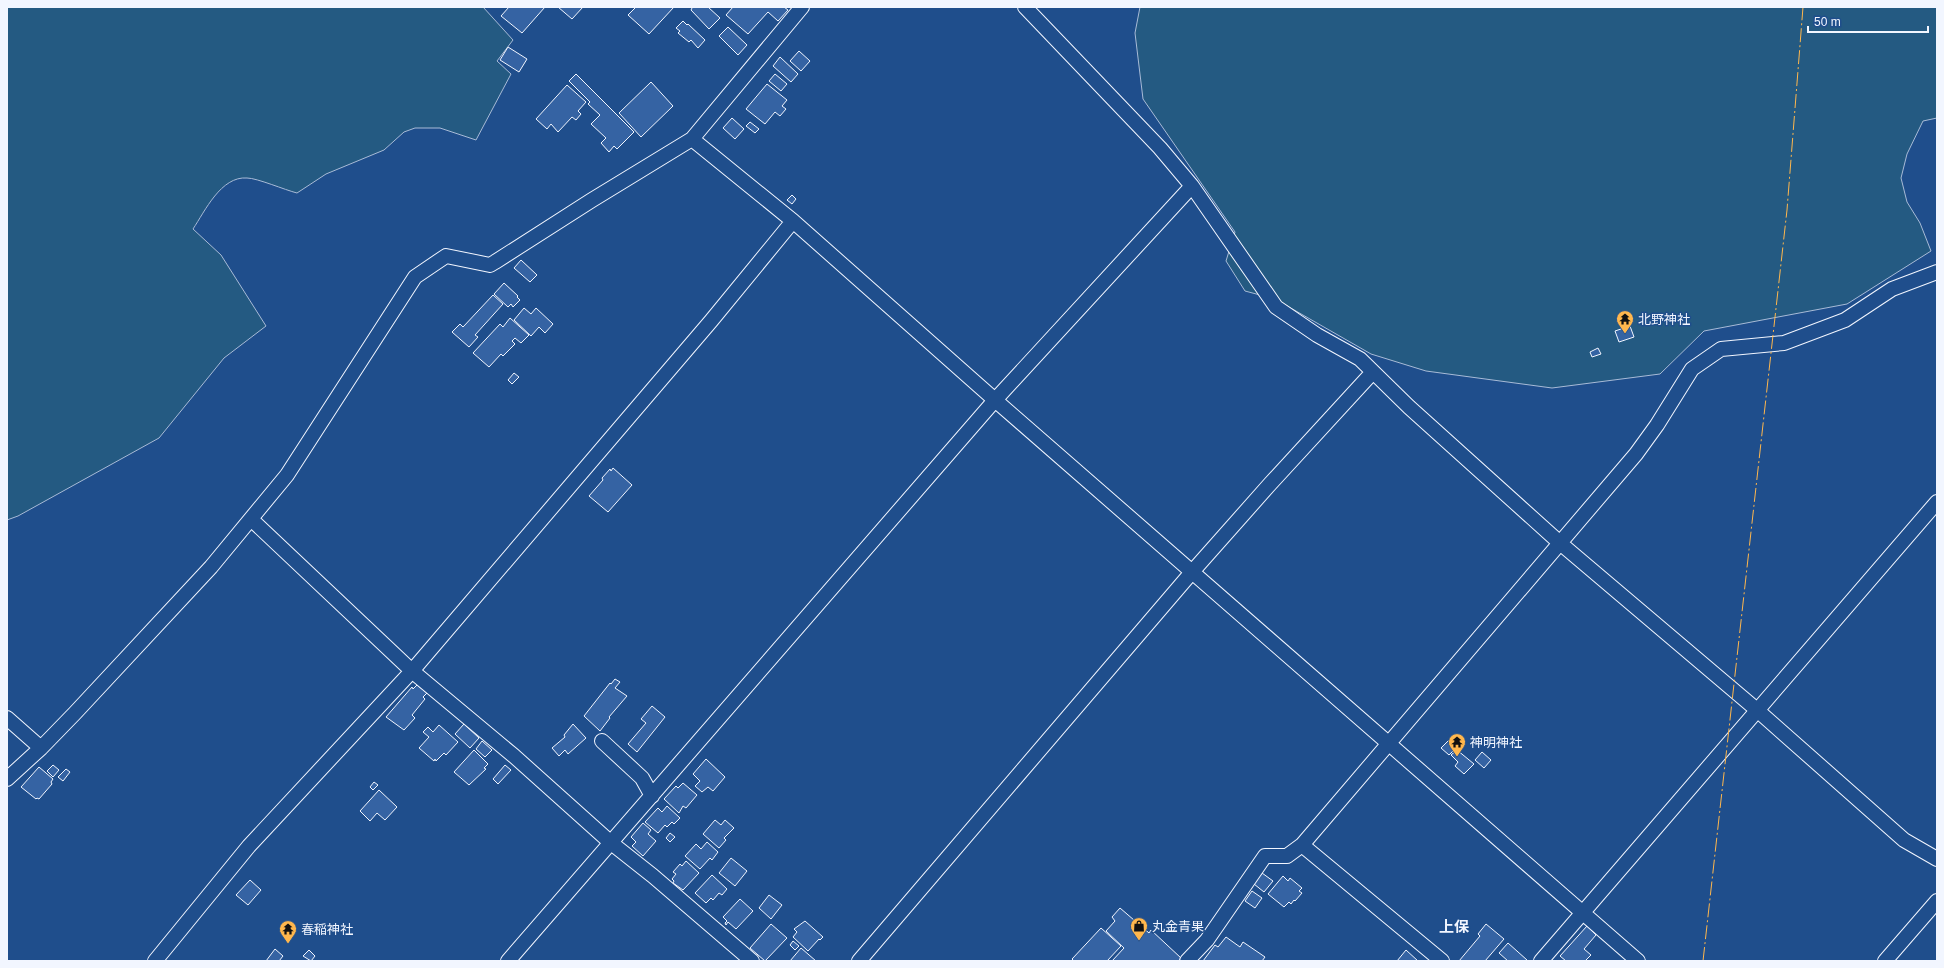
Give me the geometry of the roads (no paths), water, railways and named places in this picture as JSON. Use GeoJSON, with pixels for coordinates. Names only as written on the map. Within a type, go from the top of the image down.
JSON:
{"type":"FeatureCollection","features":[{"type":"Feature","properties":{"kind":"street"},"geometry":{"type":"LineString","coordinates":[[7,779],[41,748],[211,568],[287,475],[415,277],[446,256],[490,265],[692,139],[802,7]]}},
{"type":"Feature","properties":{"kind":"street"},"geometry":{"type":"LineString","coordinates":[[1025,7],[1160,148],[1192,186],[1276,307],[1317,335],[1360,359],[1372,373],[1560,543],[1757,710],[1904,840],[1937,859]]}},
{"type":"Feature","properties":{"kind":"street"},"geometry":{"type":"LineString","coordinates":[[692,139],[793,221],[995,400],[1638,961]]}},
{"type":"Feature","properties":{"kind":"street"},"geometry":{"type":"LineString","coordinates":[[508,961],[995,400],[1192,186]]}},
{"type":"Feature","properties":{"kind":"street"},"geometry":{"type":"LineString","coordinates":[[155,961],[249,846],[412,671],[682,355],[793,221]]}},
{"type":"Feature","properties":{"kind":"street"},"geometry":{"type":"LineString","coordinates":[[1187,961],[1207,940],[1265,856],[1287,856],[1302,845],[1636,454],[1692,369],[1721,349],[1784,343],[1845,320],[1892,288],[1937,272]]}},
{"type":"Feature","properties":{"kind":"street"},"geometry":{"type":"LineString","coordinates":[[859,961],[1192,572],[1372,373]]}},
{"type":"Feature","properties":{"kind":"street"},"geometry":{"type":"LineString","coordinates":[[1541,961],[1937,502]]}},
{"type":"Feature","properties":{"kind":"street"},"geometry":{"type":"LineString","coordinates":[[251,519],[412,671],[514,756],[610,842],[653,876],[752,961]]}},
{"type":"Feature","properties":{"kind":"street"},"geometry":{"type":"LineString","coordinates":[[7,718],[41,748]]}},
{"type":"Feature","properties":{"kind":"street"},"geometry":{"type":"LineString","coordinates":[[602,741],[642,778],[652,796]]}},
{"type":"Feature","properties":{"kind":"street"},"geometry":{"type":"LineString","coordinates":[[1302,845],[1442,961]]}},
{"type":"Feature","properties":{"kind":"street"},"geometry":{"type":"LineString","coordinates":[[1885,961],[1937,900]]}},
{"type":"Feature","properties":{"kind":"place","name":"北野神社"},"geometry":{"type":"Point","coordinates":[1625,334]}},
{"type":"Feature","properties":{"kind":"place","name":"神明神社"},"geometry":{"type":"Point","coordinates":[1457,757]}},
{"type":"Feature","properties":{"kind":"place","name":"丸金青果"},"geometry":{"type":"Point","coordinates":[1139,941]}},
{"type":"Feature","properties":{"kind":"place","name":"春稲神社"},"geometry":{"type":"Point","coordinates":[288,944]}},
{"type":"Feature","properties":{"kind":"district","name":"上保"},"geometry":{"type":"Point","coordinates":[1454,926]}}]}
